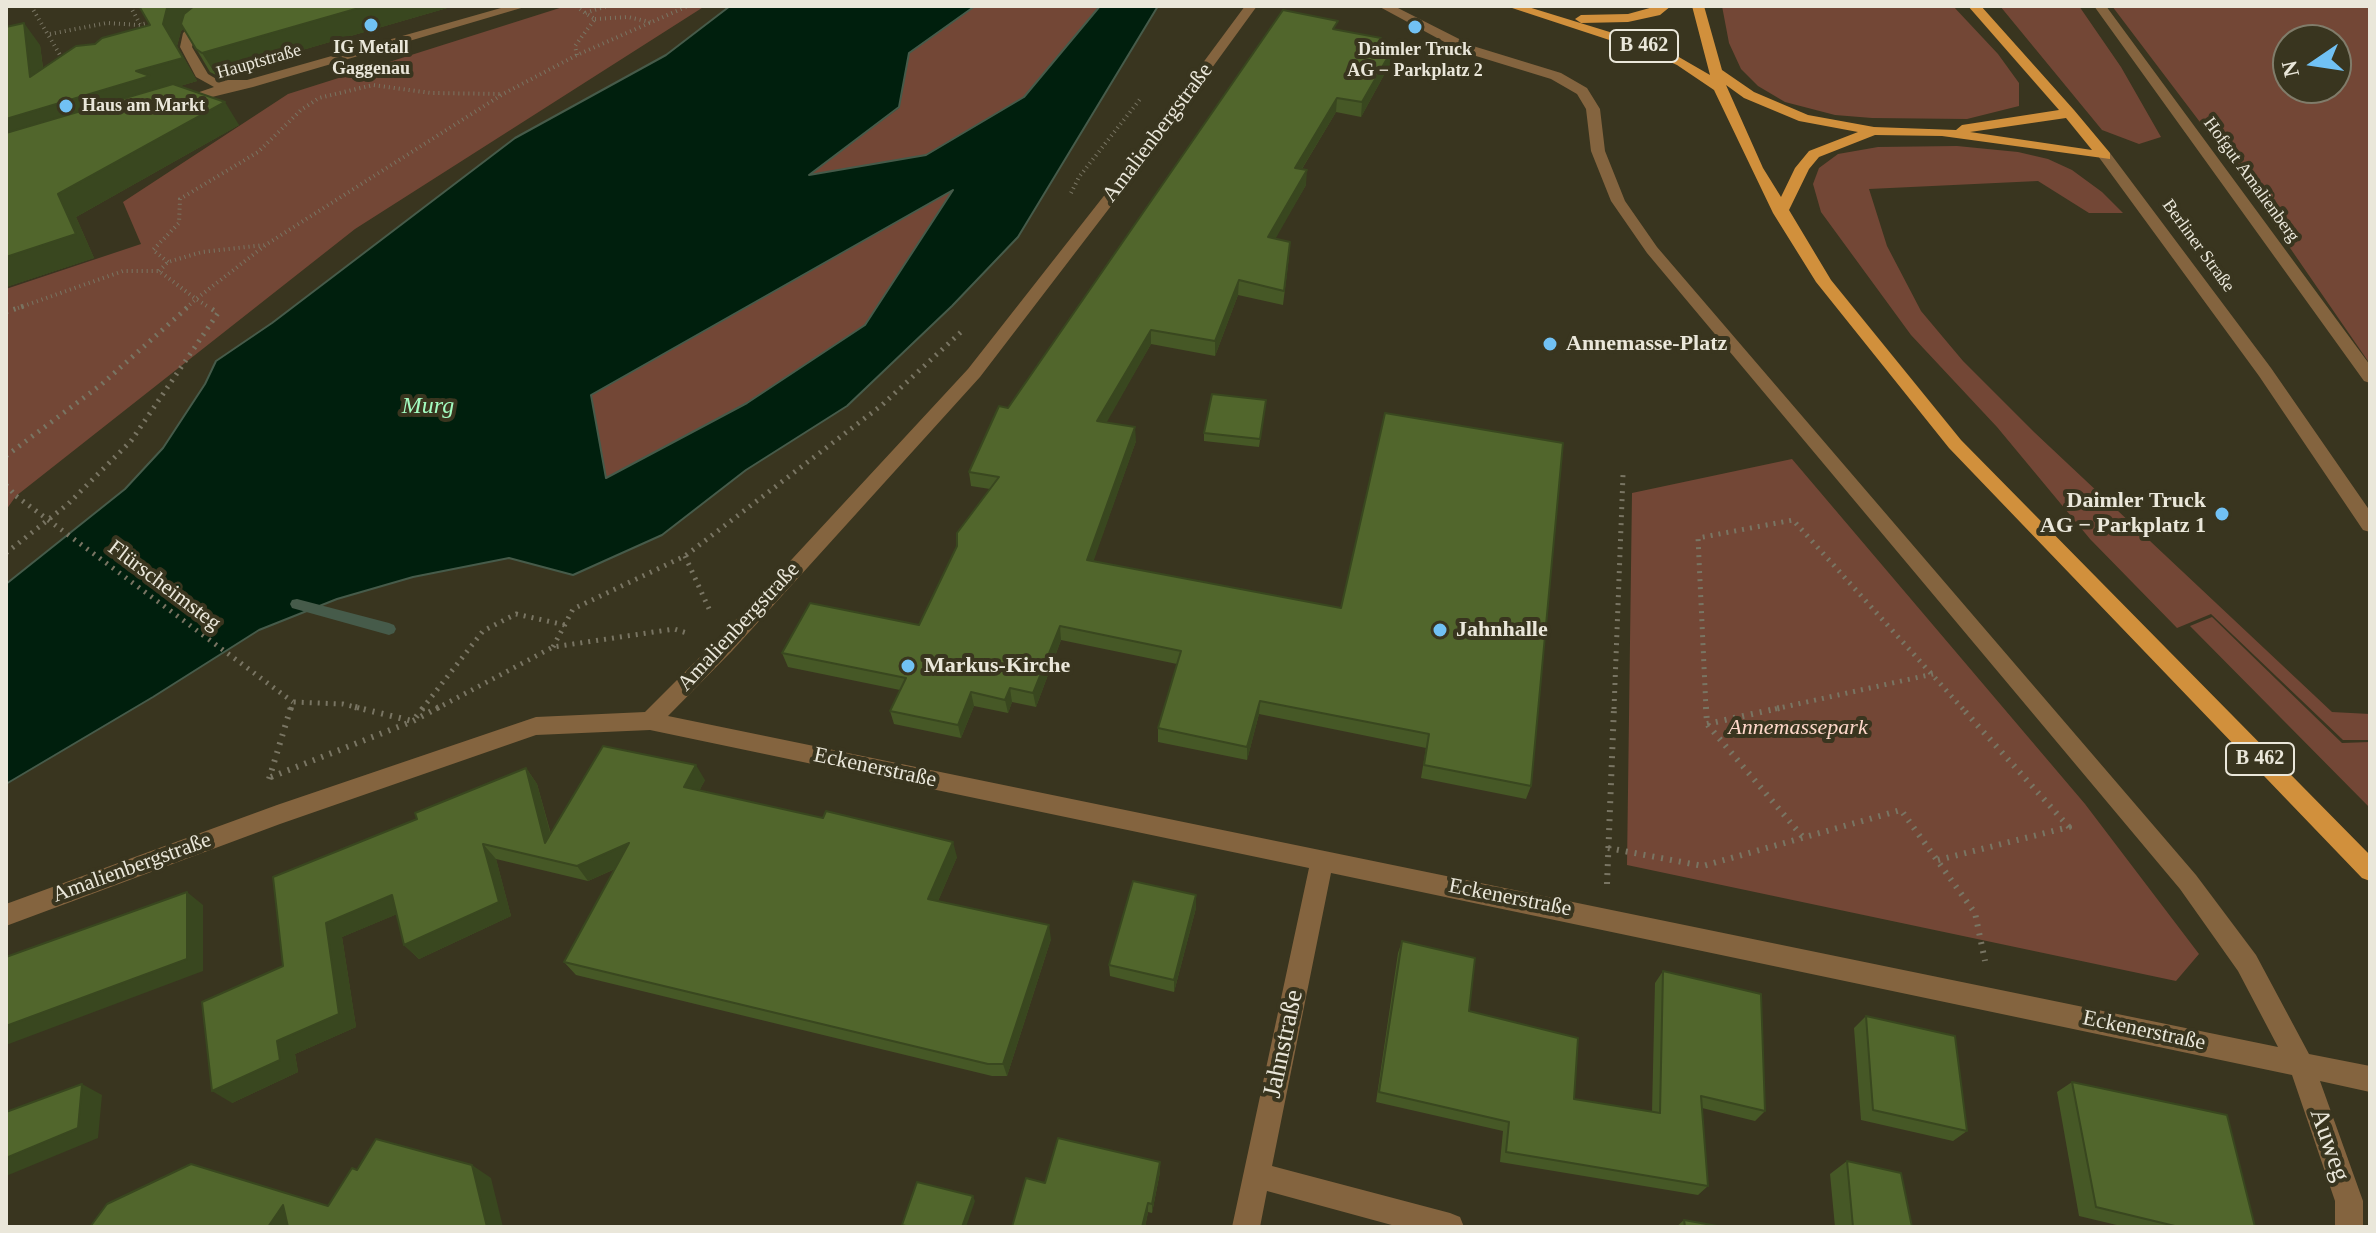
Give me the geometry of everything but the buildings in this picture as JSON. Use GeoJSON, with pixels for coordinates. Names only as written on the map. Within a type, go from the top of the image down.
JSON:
{"type":"FeatureCollection","features":[{"type":"Feature","properties":{"kind":"main road","name":"B 462"},"geometry":{"type":"LineString","coordinates":[[1512,6],[1660,52],[1682,62],[1720,88]]}},
{"type":"Feature","properties":{"kind":"main road","name":"B 462"},"geometry":{"type":"LineString","coordinates":[[1561,19],[1628,18],[1656,12],[1665,6]]}},
{"type":"Feature","properties":{"kind":"main road","name":"B 462"},"geometry":{"type":"LineString","coordinates":[[1698,6],[1714,71],[1735,127],[1780,213],[1824,282],[1883,358],[1955,444],[2370,871]]}},
{"type":"Feature","properties":{"kind":"main road","name":"Berliner Straße"},"geometry":{"type":"LineString","coordinates":[[1974,6],[2105,156]]}},
{"type":"Feature","properties":{"kind":"main road"},"geometry":{"type":"LineString","coordinates":[[1714,71],[1772,107],[1804,118],[1874,131],[1942,132],[2105,156]]}},
{"type":"Feature","properties":{"kind":"main road"},"geometry":{"type":"LineString","coordinates":[[1942,132],[2069,113]]}},
{"type":"Feature","properties":{"kind":"main road"},"geometry":{"type":"LineString","coordinates":[[1780,213],[1802,168],[1814,154],[1874,131]]}},
{"type":"Feature","properties":{"kind":"street"},"geometry":{"type":"LineString","coordinates":[[230,86],[203,77],[186,47],[189,33],[202,23],[252,6]]}},
{"type":"Feature","properties":{"kind":"street","name":"Hauptstraße"},"geometry":{"type":"LineString","coordinates":[[176,105],[230,86],[248,84],[522,6]]}},
{"type":"Feature","properties":{"kind":"street","name":"Amalienbergstraße"},"geometry":{"type":"LineString","coordinates":[[6,915],[277,815],[536,726],[650,721],[725,645],[974,373],[1119,186],[1251,6]]}},
{"type":"Feature","properties":{"kind":"street","name":"Auweg"},"geometry":{"type":"LineString","coordinates":[[1384,6],[1468,49],[1556,76],[1582,91],[1593,109],[1598,151],[1618,201],[1652,250],[2188,882],[2247,963],[2301,1064],[2349,1201],[2349,1227]]}},
{"type":"Feature","properties":{"kind":"street","name":"Hofgut Amalienberg"},"geometry":{"type":"LineString","coordinates":[[2100,6],[2370,377]]}},
{"type":"Feature","properties":{"kind":"street","name":"Berliner Straße"},"geometry":{"type":"LineString","coordinates":[[2105,156],[2265,372],[2370,525]]}},
{"type":"Feature","properties":{"kind":"street","name":"Eckenerstraße"},"geometry":{"type":"LineString","coordinates":[[650,721],[1606,917],[2370,1079]]}},
{"type":"Feature","properties":{"kind":"street","name":"Jahnstraße"},"geometry":{"type":"LineString","coordinates":[[1246,1227],[1322,860]]}},
{"type":"Feature","properties":{"kind":"street"},"geometry":{"type":"LineString","coordinates":[[1257,1175],[1450,1227]]}},
{"type":"Feature","properties":{"kind":"path"},"geometry":{"type":"LineString","coordinates":[[31,6],[65,64]]}},
{"type":"Feature","properties":{"kind":"path"},"geometry":{"type":"LineString","coordinates":[[130,6],[140,25]]}},
{"type":"Feature","properties":{"kind":"path"},"geometry":{"type":"LineString","coordinates":[[576,6],[595,19],[628,17],[655,23]]}},
{"type":"Feature","properties":{"kind":"path"},"geometry":{"type":"LineString","coordinates":[[585,13],[607,6]]}},
{"type":"Feature","properties":{"kind":"path"},"geometry":{"type":"LineString","coordinates":[[6,456],[102,384],[196,299],[267,244],[503,94],[577,55],[688,6]]}},
{"type":"Feature","properties":{"kind":"path"},"geometry":{"type":"LineString","coordinates":[[577,55],[575,46],[595,19]]}},
{"type":"Feature","properties":{"kind":"path"},"geometry":{"type":"LineString","coordinates":[[50,34],[107,23],[140,25],[157,21]]}},
{"type":"Feature","properties":{"kind":"path"},"geometry":{"type":"LineString","coordinates":[[168,262],[153,250],[179,223],[180,199],[258,152],[301,110],[319,98],[373,85],[431,93],[503,94]]}},
{"type":"Feature","properties":{"kind":"path"},"geometry":{"type":"LineString","coordinates":[[1066,201],[1079,177],[1146,92]]}},
{"type":"Feature","properties":{"kind":"path"},"geometry":{"type":"LineString","coordinates":[[159,271],[168,262],[202,252],[267,244]]}},
{"type":"Feature","properties":{"kind":"path"},"geometry":{"type":"LineString","coordinates":[[6,312],[123,271],[159,271],[218,313],[131,441],[68,504],[6,553]]}},
{"type":"Feature","properties":{"kind":"path"},"geometry":{"type":"LineString","coordinates":[[553,647],[573,609],[685,556],[882,405],[963,331]]}},
{"type":"Feature","properties":{"kind":"path"},"geometry":{"type":"LineString","coordinates":[[1606,917],[1623,475]]}},
{"type":"Feature","properties":{"kind":"path","name":"Flürscheimsteg"},"geometry":{"type":"LineString","coordinates":[[6,485],[16,496],[293,702]]}},
{"type":"Feature","properties":{"kind":"path"},"geometry":{"type":"LineString","coordinates":[[1802,836],[1707,724],[1698,538],[1793,520],[2069,827],[1938,860]]}},
{"type":"Feature","properties":{"kind":"path"},"geometry":{"type":"LineString","coordinates":[[685,556],[725,645]]}},
{"type":"Feature","properties":{"kind":"path"},"geometry":{"type":"LineString","coordinates":[[413,721],[483,631],[516,614],[565,625]]}},
{"type":"Feature","properties":{"kind":"path"},"geometry":{"type":"LineString","coordinates":[[269,778],[293,702],[343,704],[413,721],[553,647],[674,629],[725,645]]}},
{"type":"Feature","properties":{"kind":"path"},"geometry":{"type":"LineString","coordinates":[[1707,724],[1933,674]]}},
{"type":"Feature","properties":{"kind":"path"},"geometry":{"type":"LineString","coordinates":[[1608,848],[1703,866],[1901,810],[1975,913],[1992,999]]}},
{"type":"Feature","properties":{"kind":"green space"},"geometry":{"type":"Polygon","coordinates":[[[566,6],[705,6],[355,229],[16,496],[6,510],[6,289],[141,244],[123,202],[288,94],[566,6]]]}},
{"type":"Feature","properties":{"kind":"green space"},"geometry":{"type":"Polygon","coordinates":[[[975,6],[1100,6],[1024,97],[926,155],[807,176],[899,108],[909,53],[975,6]]]}},
{"type":"Feature","properties":{"kind":"green space"},"geometry":{"type":"Polygon","coordinates":[[[1722,6],[1953,6],[1998,54],[2019,83],[2019,106],[1967,119],[1872,118],[1835,115],[1785,102],[1758,86],[1741,69],[1729,43],[1722,6]]]}},
{"type":"Feature","properties":{"kind":"green space"},"geometry":{"type":"Polygon","coordinates":[[[2000,6],[2079,6],[2121,67],[2161,137],[2139,144],[2102,130],[2000,6]]]}},
{"type":"Feature","properties":{"kind":"green space"},"geometry":{"type":"Polygon","coordinates":[[[2112,6],[2370,6],[2370,364],[2237,171],[2112,6]]]}},
{"type":"Feature","properties":{"kind":"green space"},"geometry":{"type":"Polygon","coordinates":[[[1957,146],[2018,152],[2048,159],[2072,170],[2102,192],[2123,213],[2089,213],[2038,181],[1869,189],[1887,246],[1921,311],[1963,361],[2034,432],[2332,712],[2370,714],[2370,740],[2343,740],[2211,614],[2177,628],[2090,539],[1997,427],[1911,335],[1821,212],[1813,184],[1819,168],[1838,154],[1878,147],[1957,146]]]}},
{"type":"Feature","properties":{"kind":"green space"},"geometry":{"type":"Polygon","coordinates":[[[954,189],[865,325],[747,403],[606,478],[590,395],[954,189]]]}},
{"type":"Feature","properties":{"kind":"green space","name":"Annemassepark"},"geometry":{"type":"Polygon","coordinates":[[[1792,459],[2085,804],[2199,954],[2176,981],[1627,865],[1632,493],[1792,459]]]}},
{"type":"Feature","properties":{"kind":"green space"},"geometry":{"type":"Polygon","coordinates":[[[2212,617],[2342,743],[2370,742],[2370,808],[2190,626],[2212,617]]]}},
{"type":"Feature","properties":{"kind":"water","name":"Murg"},"geometry":{"type":"Polygon","coordinates":[[[730,6],[975,6],[909,53],[899,107],[809,175],[926,155],[1024,97],[1100,6],[1158,6],[1018,237],[952,306],[847,406],[746,470],[662,535],[573,575],[509,558],[413,577],[337,599],[259,630],[6,784],[6,584],[125,489],[163,448],[205,384],[216,361],[272,323],[515,138],[666,55],[730,6]],[[953,190],[591,395],[606,478],[747,403],[865,325],[953,190]]]}},
{"type":"Feature","properties":{"kind":"waterway"},"geometry":{"type":"LineString","coordinates":[[297,604],[389,629]]}},
{"type":"Feature","properties":{"kind":"place","name":"IG Metall Gaggenau"},"geometry":{"type":"Point","coordinates":[371,25]}},
{"type":"Feature","properties":{"kind":"place","name":"Daimler Truck AG − Parkplatz 2"},"geometry":{"type":"Point","coordinates":[1415,27]}},
{"type":"Feature","properties":{"kind":"place","name":"Haus am Markt"},"geometry":{"type":"Point","coordinates":[66,106]}},
{"type":"Feature","properties":{"kind":"place","name":"Annemasse-Platz"},"geometry":{"type":"Point","coordinates":[1550,344]}},
{"type":"Feature","properties":{"kind":"place","name":"Daimler Truck AG − Parkplatz 1"},"geometry":{"type":"Point","coordinates":[2222,514]}},
{"type":"Feature","properties":{"kind":"place","name":"Jahnhalle"},"geometry":{"type":"Point","coordinates":[1440,630]}},
{"type":"Feature","properties":{"kind":"place","name":"Markus-Kirche"},"geometry":{"type":"Point","coordinates":[908,666]}}]}
